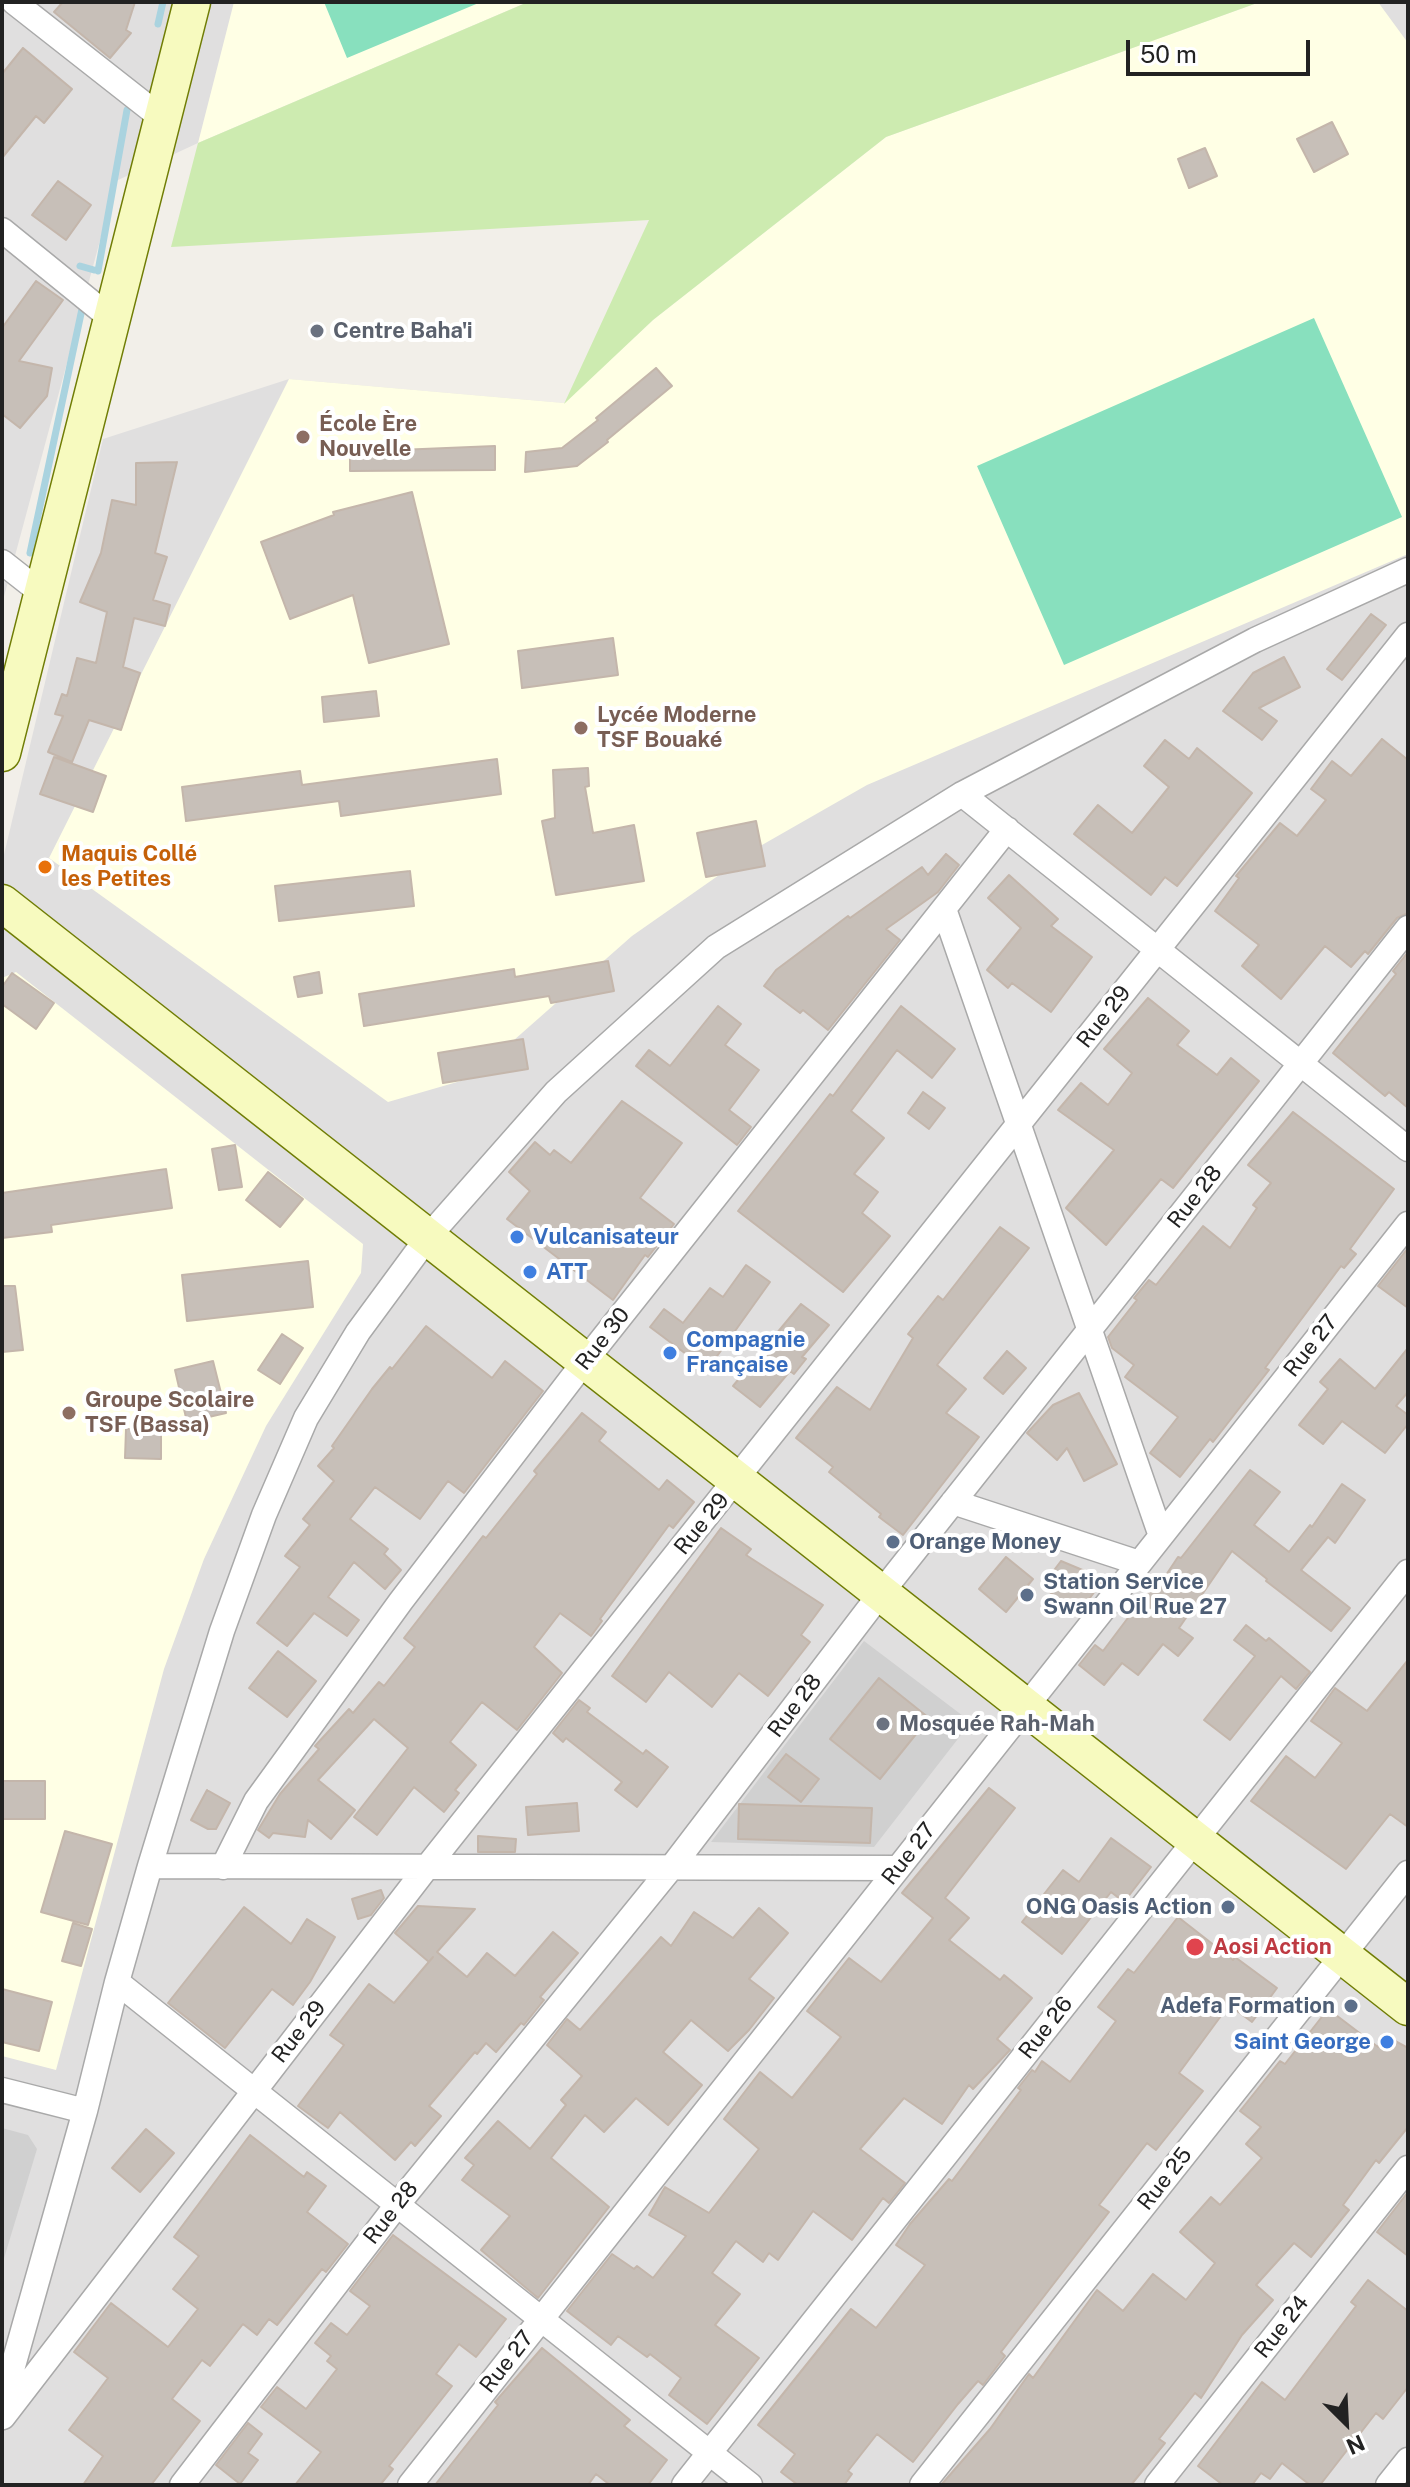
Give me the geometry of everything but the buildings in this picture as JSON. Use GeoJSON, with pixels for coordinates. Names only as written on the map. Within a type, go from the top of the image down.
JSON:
{"type":"FeatureCollection","features":[{"type":"Feature","properties":{"kind":"main road"},"geometry":{"type":"LineString","coordinates":[[2,753],[192,2]]}},
{"type":"Feature","properties":{"kind":"main road"},"geometry":{"type":"LineString","coordinates":[[2,903],[1408,2007]]}},
{"type":"Feature","properties":{"kind":"street"},"geometry":{"type":"LineString","coordinates":[[14,2],[163,119]]}},
{"type":"Feature","properties":{"kind":"street"},"geometry":{"type":"LineString","coordinates":[[2,230],[113,320]]}},
{"type":"Feature","properties":{"kind":"street"},"geometry":{"type":"LineString","coordinates":[[2,562],[44,595]]}},
{"type":"Feature","properties":{"kind":"street"},"geometry":{"type":"LineString","coordinates":[[2,2405],[150,1866],[222,1631],[264,1515],[306,1418],[358,1332],[428,1237],[556,1092],[716,947],[962,794],[1255,640],[1408,570]]}},
{"type":"Feature","properties":{"kind":"street","name":"Rue 29"},"geometry":{"type":"LineString","coordinates":[[2,2419],[427,1867],[1408,635]]}},
{"type":"Feature","properties":{"kind":"street"},"geometry":{"type":"LineString","coordinates":[[962,794],[1408,1149]]}},
{"type":"Feature","properties":{"kind":"street","name":"Rue 30"},"geometry":{"type":"LineString","coordinates":[[223,1867],[256,1801],[392,1614],[585,1361],[1007,829]]}},
{"type":"Feature","properties":{"kind":"street"},"geometry":{"type":"LineString","coordinates":[[944,909],[1161,1536]]}},
{"type":"Feature","properties":{"kind":"street","name":"Rue 28"},"geometry":{"type":"LineString","coordinates":[[182,2485],[397,2205],[671,1868],[881,1593],[1408,928]]}},
{"type":"Feature","properties":{"kind":"street","name":"Rue 27"},"geometry":{"type":"LineString","coordinates":[[410,2485],[1408,1224]]}},
{"type":"Feature","properties":{"kind":"street"},"geometry":{"type":"LineString","coordinates":[[953,1502],[1139,1563]]}},
{"type":"Feature","properties":{"kind":"street","name":"Rue 26"},"geometry":{"type":"LineString","coordinates":[[684,2485],[1408,1572]]}},
{"type":"Feature","properties":{"kind":"street"},"geometry":{"type":"LineString","coordinates":[[150,1866],[898,1868]]}},
{"type":"Feature","properties":{"kind":"street","name":"Rue 25"},"geometry":{"type":"LineString","coordinates":[[922,2485],[1408,1873]]}},
{"type":"Feature","properties":{"kind":"street"},"geometry":{"type":"LineString","coordinates":[[117,1982],[750,2485]]}},
{"type":"Feature","properties":{"kind":"street"},"geometry":{"type":"LineString","coordinates":[[2,2090],[85,2111]]}},
{"type":"Feature","properties":{"kind":"street","name":"Rue 24"},"geometry":{"type":"LineString","coordinates":[[1157,2485],[1408,2168]]}},
{"type":"Feature","properties":{"kind":"street"},"geometry":{"type":"LineString","coordinates":[[1388,2485],[1408,2460]]}},
{"type":"Feature","properties":{"kind":"shaded area"},"geometry":{"type":"Polygon","coordinates":[[[2,2],[528,2],[116,181],[2,604],[2,2]]]}},
{"type":"Feature","properties":{"kind":"shaded area"},"geometry":{"type":"Polygon","coordinates":[[[234,2],[528,2],[198,143],[234,2]]]}},
{"type":"Feature","properties":{"kind":"shaded area"},"geometry":{"type":"Polygon","coordinates":[[[1260,2],[1408,2],[1408,2485],[2,2485],[2,863],[103,439],[289,379],[564,403],[653,320],[1260,2]]]}},
{"type":"Feature","properties":{"kind":"shaded area","name":"Lycée Moderne TSF Bouaké"},"geometry":{"type":"Polygon","coordinates":[[[1260,2],[1378,2],[1408,43],[1408,554],[867,785],[762,845],[632,936],[471,1078],[388,1102],[49,858],[289,379],[564,403],[653,320],[886,137],[1260,2]]]}},
{"type":"Feature","properties":{"kind":"shaded area"},"geometry":{"type":"Polygon","coordinates":[[[16,972],[363,1244],[361,1273],[266,1426],[204,1559],[164,1669],[56,2070],[2,2056],[2,978],[16,972]]]}},
{"type":"Feature","properties":{"kind":"shaded area"},"geometry":{"type":"Polygon","coordinates":[[[864,1641],[971,1722],[874,1847],[711,1842],[864,1641]]]}},
{"type":"Feature","properties":{"kind":"shaded area"},"geometry":{"type":"Polygon","coordinates":[[[2,2128],[28,2135],[37,2149],[2,2265],[2,2128]]]}},
{"type":"Feature","properties":{"kind":"green space"},"geometry":{"type":"Polygon","coordinates":[[[324,2],[481,2],[347,58],[324,2]]]}},
{"type":"Feature","properties":{"kind":"green space"},"geometry":{"type":"Polygon","coordinates":[[[528,2],[1260,2],[886,137],[653,320],[564,404],[649,220],[171,247],[198,143],[528,2]]]}},
{"type":"Feature","properties":{"kind":"green space"},"geometry":{"type":"Polygon","coordinates":[[[1314,318],[1402,517],[1064,665],[977,466],[1314,318]]]}},
{"type":"Feature","properties":{"kind":"waterway"},"geometry":{"type":"LineString","coordinates":[[158,24],[163,2]]}},
{"type":"Feature","properties":{"kind":"waterway"},"geometry":{"type":"LineString","coordinates":[[98,271],[127,110]]}},
{"type":"Feature","properties":{"kind":"waterway"},"geometry":{"type":"LineString","coordinates":[[80,266],[94,270]]}},
{"type":"Feature","properties":{"kind":"waterway"},"geometry":{"type":"LineString","coordinates":[[30,553],[82,309]]}},
{"type":"Feature","properties":{"kind":"place","name":"Centre Baha'i"},"geometry":{"type":"Point","coordinates":[317,331]}},
{"type":"Feature","properties":{"kind":"place","name":"École Ère Nouvelle"},"geometry":{"type":"Point","coordinates":[303,437]}},
{"type":"Feature","properties":{"kind":"place","name":"Lycée Moderne TSF Bouaké"},"geometry":{"type":"Point","coordinates":[581,728]}},
{"type":"Feature","properties":{"kind":"place","name":"Maquis Collé les Petites"},"geometry":{"type":"Point","coordinates":[45,867]}},
{"type":"Feature","properties":{"kind":"place","name":"Vulcanisateur"},"geometry":{"type":"Point","coordinates":[517,1237]}},
{"type":"Feature","properties":{"kind":"place","name":"ATT"},"geometry":{"type":"Point","coordinates":[530,1272]}},
{"type":"Feature","properties":{"kind":"place","name":"Compagnie Française"},"geometry":{"type":"Point","coordinates":[670,1353]}},
{"type":"Feature","properties":{"kind":"place","name":"Groupe Scolaire TSF (Bassa)"},"geometry":{"type":"Point","coordinates":[69,1413]}},
{"type":"Feature","properties":{"kind":"place","name":"Orange Money"},"geometry":{"type":"Point","coordinates":[893,1542]}},
{"type":"Feature","properties":{"kind":"place","name":"Station Service Swann Oil Rue 27"},"geometry":{"type":"Point","coordinates":[1027,1595]}},
{"type":"Feature","properties":{"kind":"place","name":"Mosquée Rah-Mah"},"geometry":{"type":"Point","coordinates":[883,1724]}},
{"type":"Feature","properties":{"kind":"place","name":"ONG Oasis Action"},"geometry":{"type":"Point","coordinates":[1228,1907]}},
{"type":"Feature","properties":{"kind":"place","name":"Aosi Action"},"geometry":{"type":"Point","coordinates":[1195,1947]}},
{"type":"Feature","properties":{"kind":"place","name":"Adefa Formation"},"geometry":{"type":"Point","coordinates":[1351,2006]}},
{"type":"Feature","properties":{"kind":"place","name":"Saint George"},"geometry":{"type":"Point","coordinates":[1387,2042]}}]}
